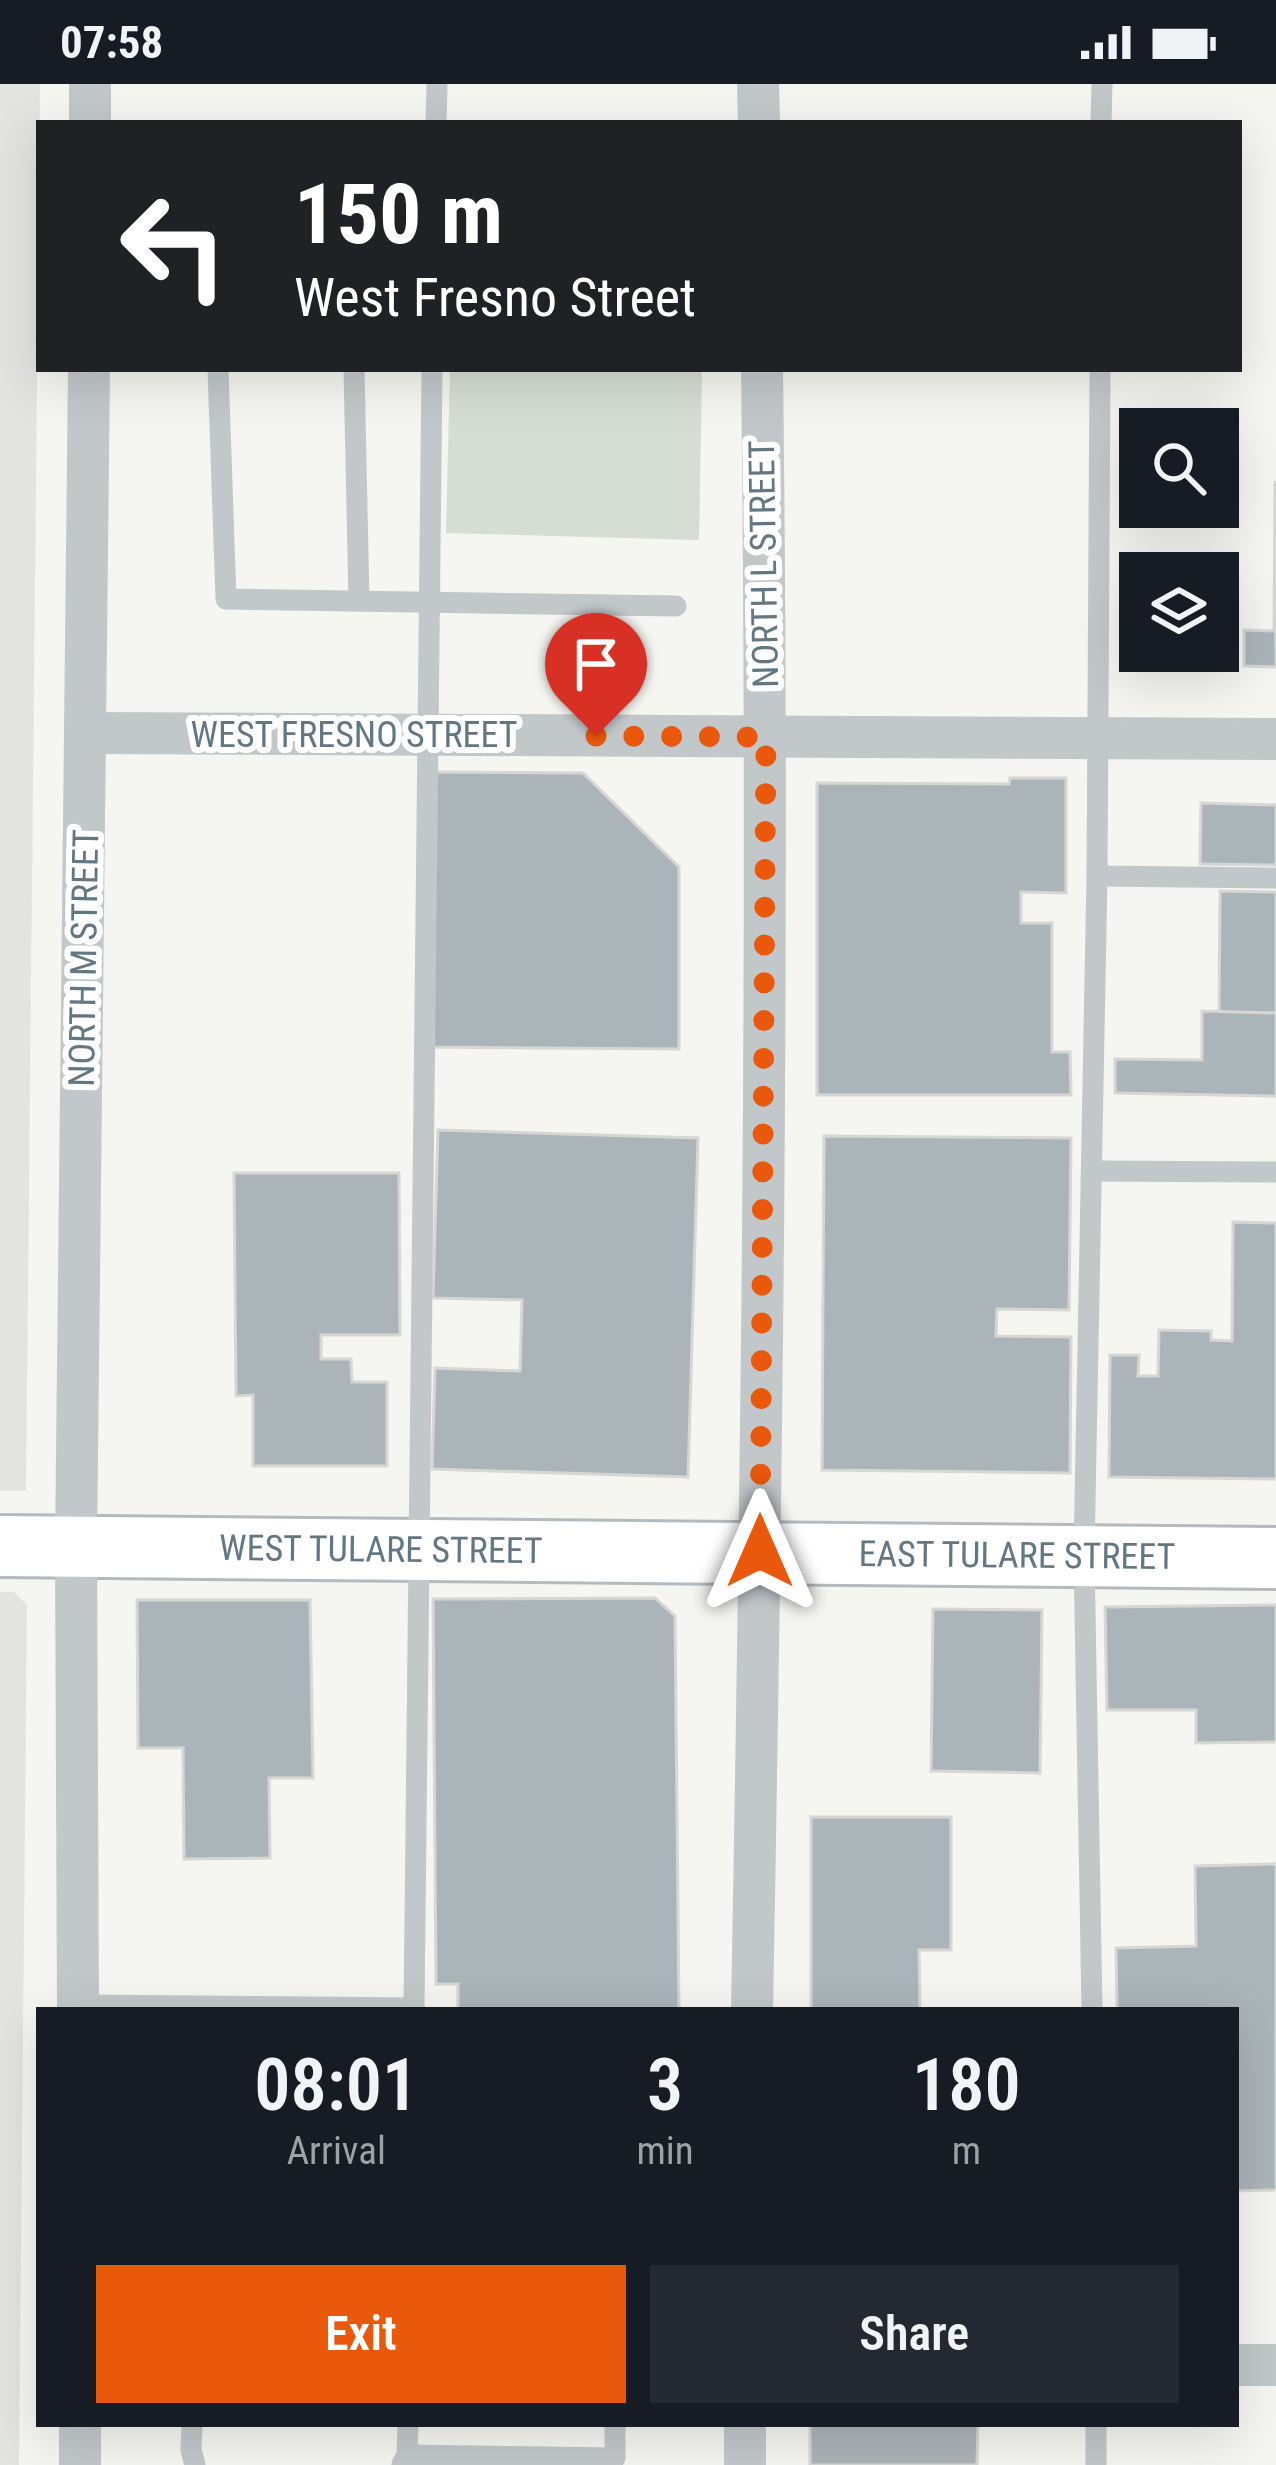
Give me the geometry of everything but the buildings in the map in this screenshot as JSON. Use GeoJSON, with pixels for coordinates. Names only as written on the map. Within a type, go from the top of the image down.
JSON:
{"type":"FeatureCollection","features":[{"type":"Feature","properties":{"kind":"street"},"geometry":{"type":"LineString","coordinates":[[90,84],[90,120]]}},
{"type":"Feature","properties":{"kind":"street"},"geometry":{"type":"LineString","coordinates":[[758,84],[758,120]]}},
{"type":"Feature","properties":{"kind":"street","name":"NORTH M STREET"},"geometry":{"type":"LineString","coordinates":[[78,2007],[76,1548],[88,372]]}},
{"type":"Feature","properties":{"kind":"street","name":"NORTH L STREET"},"geometry":{"type":"LineString","coordinates":[[752,2007],[766,737],[762,372]]}},
{"type":"Feature","properties":{"kind":"street","name":"WEST FRESNO STREET"},"geometry":{"type":"LineString","coordinates":[[87,733],[1276,739]]}},
{"type":"Feature","properties":{"kind":"street","name":"WEST TULARE STREET"},"geometry":{"type":"LineString","coordinates":[[0,1546],[760,1551]]}},
{"type":"Feature","properties":{"kind":"street","name":"EAST TULARE STREET"},"geometry":{"type":"LineString","coordinates":[[760,1551],[1276,1558]]}},
{"type":"Feature","properties":{"kind":"street"},"geometry":{"type":"LineString","coordinates":[[1239,2365],[1276,2365]]}},
{"type":"Feature","properties":{"kind":"street"},"geometry":{"type":"LineString","coordinates":[[80,2427],[80,2465]]}},
{"type":"Feature","properties":{"kind":"street"},"geometry":{"type":"LineString","coordinates":[[745,2427],[745,2465]]}},
{"type":"Feature","properties":{"kind":"lane"},"geometry":{"type":"LineString","coordinates":[[436,84],[436,120]]}},
{"type":"Feature","properties":{"kind":"lane"},"geometry":{"type":"LineString","coordinates":[[1101,120],[1102,84]]}},
{"type":"Feature","properties":{"kind":"lane"},"geometry":{"type":"LineString","coordinates":[[218,372],[226,598],[676,607]]}},
{"type":"Feature","properties":{"kind":"lane"},"geometry":{"type":"LineString","coordinates":[[354,372],[359,601]]}},
{"type":"Feature","properties":{"kind":"lane"},"geometry":{"type":"LineString","coordinates":[[414,2007],[432,372]]}},
{"type":"Feature","properties":{"kind":"lane"},"geometry":{"type":"LineString","coordinates":[[1092,2007],[1084,1555],[1097,876],[1100,372]]}},
{"type":"Feature","properties":{"kind":"lane"},"geometry":{"type":"LineString","coordinates":[[1097,876],[1276,878]]}},
{"type":"Feature","properties":{"kind":"lane"},"geometry":{"type":"LineString","coordinates":[[1092,1172],[1276,1172]]}},
{"type":"Feature","properties":{"kind":"lane"},"geometry":{"type":"LineString","coordinates":[[192,2427],[190,2450],[195,2465]]}},
{"type":"Feature","properties":{"kind":"lane"},"geometry":{"type":"LineString","coordinates":[[408,2427],[405,2460],[615,2458],[615,2427]]}},
{"type":"Feature","properties":{"kind":"lane"},"geometry":{"type":"LineString","coordinates":[[1096,2427],[1096,2465]]}},
{"type":"Feature","properties":{"kind":"shaded area"},"geometry":{"type":"Polygon","coordinates":[[[0,84],[40,84],[40,120],[36,120],[26,1491],[0,1491],[0,84]]]}},
{"type":"Feature","properties":{"kind":"shaded area"},"geometry":{"type":"Polygon","coordinates":[[[450,372],[702,372],[699,540],[446,533],[450,372]]]}},
{"type":"Feature","properties":{"kind":"shaded area"},"geometry":{"type":"Polygon","coordinates":[[[0,1592],[14,1592],[27,1605],[19,2465],[0,2465],[0,1592]]]}},
{"type":"Feature","properties":{"kind":"route"},"geometry":{"type":"LineString","coordinates":[[596,736],[766,737],[760,1551]]}}]}
